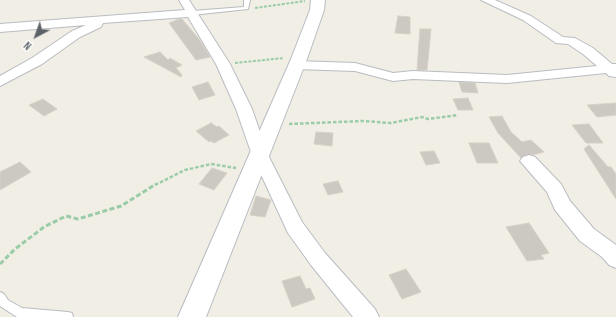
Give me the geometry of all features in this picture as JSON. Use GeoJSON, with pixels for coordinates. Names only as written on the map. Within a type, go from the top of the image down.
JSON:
{"type":"FeatureCollection","features":[{"type":"Feature","properties":{"kind":"street"},"geometry":{"type":"LineString","coordinates":[[184,0],[223,64],[244,109],[257,163],[295,227],[318,259],[367,317]]}},
{"type":"Feature","properties":{"kind":"street"},"geometry":{"type":"LineString","coordinates":[[192,317],[298,62],[317,10],[312,0]]}},
{"type":"Feature","properties":{"kind":"street"},"geometry":{"type":"LineString","coordinates":[[486,0],[528,18],[560,40],[571,40],[614,71]]}},
{"type":"Feature","properties":{"kind":"street"},"geometry":{"type":"LineString","coordinates":[[0,28],[192,13]]}},
{"type":"Feature","properties":{"kind":"street"},"geometry":{"type":"LineString","coordinates":[[0,82],[37,61],[86,29],[108,19]]}},
{"type":"Feature","properties":{"kind":"street"},"geometry":{"type":"LineString","coordinates":[[298,62],[356,67],[393,77],[413,75],[507,79],[614,71]]}},
{"type":"Feature","properties":{"kind":"street"},"geometry":{"type":"LineString","coordinates":[[529,162],[555,188],[562,205],[588,235],[609,251],[616,259]]}},
{"type":"Feature","properties":{"kind":"lane"},"geometry":{"type":"LineString","coordinates":[[192,13],[246,8],[247,0]]}},
{"type":"Feature","properties":{"kind":"lane"},"geometry":{"type":"LineString","coordinates":[[0,297],[4,302],[20,313],[68,317]]}},
{"type":"Feature","properties":{"kind":"path"},"geometry":{"type":"LineString","coordinates":[[246,8],[312,0]]}},
{"type":"Feature","properties":{"kind":"path"},"geometry":{"type":"LineString","coordinates":[[223,64],[284,58],[298,62]]}},
{"type":"Feature","properties":{"kind":"path"},"geometry":{"type":"LineString","coordinates":[[272,124],[363,121],[391,122],[422,117],[428,119],[458,116]]}},
{"type":"Feature","properties":{"kind":"path"},"geometry":{"type":"LineString","coordinates":[[0,264],[15,249],[44,227],[66,216],[78,219],[121,206],[162,180],[185,170],[211,164],[257,163]]}},
{"type":"Feature","properties":{"kind":"building"},"geometry":{"type":"Polygon","coordinates":[[[398,16],[410,17],[410,34],[395,33],[398,16]]]}},
{"type":"Feature","properties":{"kind":"building"},"geometry":{"type":"Polygon","coordinates":[[[182,19],[199,39],[210,57],[196,60],[169,23],[182,19]]]}},
{"type":"Feature","properties":{"kind":"building"},"geometry":{"type":"Polygon","coordinates":[[[420,29],[431,29],[427,70],[417,70],[420,29]]]}},
{"type":"Feature","properties":{"kind":"building"},"geometry":{"type":"Polygon","coordinates":[[[160,52],[168,60],[170,58],[182,65],[176,68],[182,75],[181,77],[144,57],[160,52]]]}},
{"type":"Feature","properties":{"kind":"building"},"geometry":{"type":"Polygon","coordinates":[[[208,82],[215,95],[199,100],[192,87],[208,82]]]}},
{"type":"Feature","properties":{"kind":"building"},"geometry":{"type":"Polygon","coordinates":[[[459,82],[475,83],[478,93],[462,92],[459,82]]]}},
{"type":"Feature","properties":{"kind":"building"},"geometry":{"type":"Polygon","coordinates":[[[468,98],[473,110],[458,110],[453,99],[468,98]]]}},
{"type":"Feature","properties":{"kind":"building"},"geometry":{"type":"Polygon","coordinates":[[[43,99],[57,109],[44,116],[29,105],[43,99]]]}},
{"type":"Feature","properties":{"kind":"building"},"geometry":{"type":"Polygon","coordinates":[[[616,103],[616,115],[597,117],[587,105],[616,103]]]}},
{"type":"Feature","properties":{"kind":"building"},"geometry":{"type":"Polygon","coordinates":[[[502,116],[511,132],[522,142],[531,140],[544,152],[533,155],[529,154],[521,158],[498,133],[489,117],[502,116]]]}},
{"type":"Feature","properties":{"kind":"building"},"geometry":{"type":"Polygon","coordinates":[[[211,123],[217,127],[219,126],[229,135],[214,143],[211,141],[209,142],[196,131],[211,123]]]}},
{"type":"Feature","properties":{"kind":"building"},"geometry":{"type":"Polygon","coordinates":[[[589,124],[603,143],[586,143],[572,125],[589,124]]]}},
{"type":"Feature","properties":{"kind":"building"},"geometry":{"type":"Polygon","coordinates":[[[316,132],[333,133],[332,146],[314,144],[316,132]]]}},
{"type":"Feature","properties":{"kind":"building"},"geometry":{"type":"Polygon","coordinates":[[[469,143],[489,143],[498,163],[477,163],[469,143]]]}},
{"type":"Feature","properties":{"kind":"building"},"geometry":{"type":"Polygon","coordinates":[[[589,145],[616,174],[616,199],[584,149],[589,145]]]}},
{"type":"Feature","properties":{"kind":"building"},"geometry":{"type":"Polygon","coordinates":[[[434,151],[440,163],[426,165],[420,152],[434,151]]]}},
{"type":"Feature","properties":{"kind":"building"},"geometry":{"type":"Polygon","coordinates":[[[20,162],[31,172],[0,190],[0,172],[20,162]]]}},
{"type":"Feature","properties":{"kind":"building"},"geometry":{"type":"Polygon","coordinates":[[[212,168],[227,173],[214,190],[199,184],[212,168]]]}},
{"type":"Feature","properties":{"kind":"building"},"geometry":{"type":"Polygon","coordinates":[[[338,181],[343,192],[328,195],[323,184],[338,181]]]}},
{"type":"Feature","properties":{"kind":"building"},"geometry":{"type":"Polygon","coordinates":[[[256,196],[271,200],[265,217],[250,215],[256,196]]]}},
{"type":"Feature","properties":{"kind":"building"},"geometry":{"type":"Polygon","coordinates":[[[529,223],[549,253],[541,255],[544,259],[527,261],[506,227],[529,223]]]}},
{"type":"Feature","properties":{"kind":"building"},"geometry":{"type":"Polygon","coordinates":[[[406,269],[421,292],[402,299],[389,275],[406,269]]]}},
{"type":"Feature","properties":{"kind":"building"},"geometry":{"type":"Polygon","coordinates":[[[300,276],[306,289],[310,288],[315,299],[292,307],[282,281],[300,276]]]}}]}
